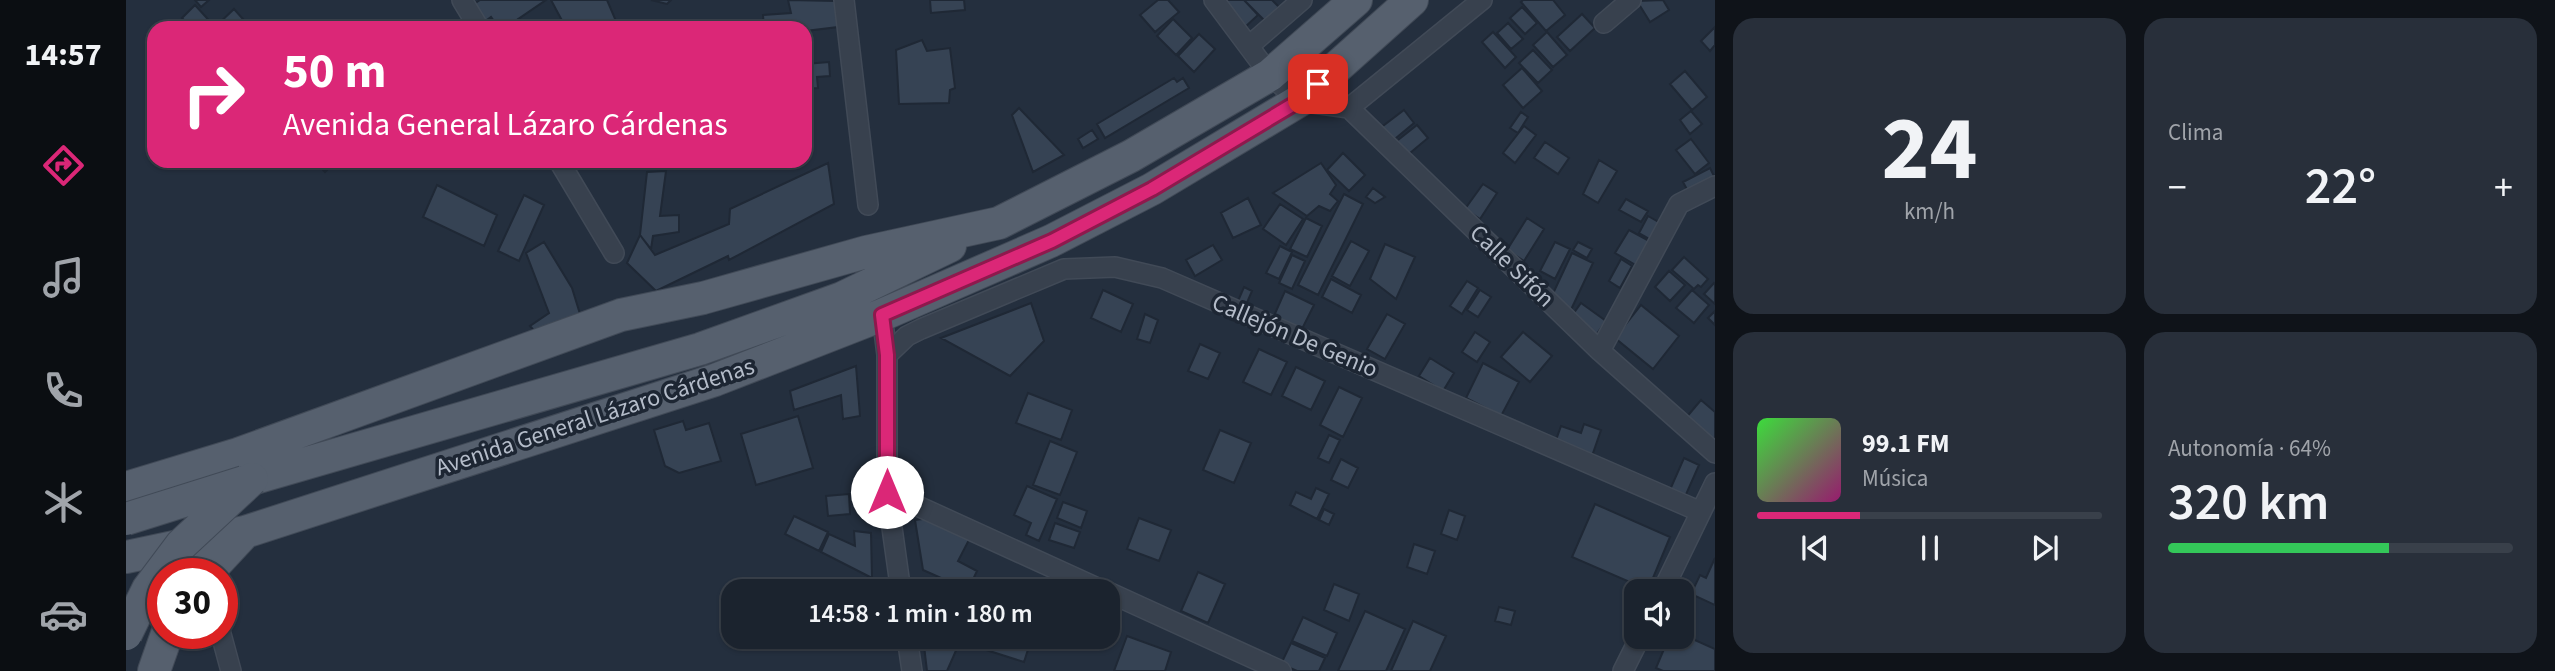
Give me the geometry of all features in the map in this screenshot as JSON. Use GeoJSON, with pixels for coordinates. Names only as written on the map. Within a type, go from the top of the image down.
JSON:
{"type":"FeatureCollection","features":[{"type":"Feature","properties":{"kind":"main road"},"geometry":{"type":"LineString","coordinates":[[126,519],[245,466],[621,315],[703,298],[866,252],[999,223],[1131,156],[1270,75],[1356,0]]}},
{"type":"Feature","properties":{"kind":"main road","name":"Avenida General Lázaro Cárdenas"},"geometry":{"type":"LineString","coordinates":[[126,557],[254,528],[715,380],[882,315],[1052,241],[1152,189],[1299,101],[1412,0]]}},
{"type":"Feature","properties":{"kind":"main road","name":"Avenida General Lázaro Cárdenas"},"geometry":{"type":"LineString","coordinates":[[245,466],[700,349],[842,298],[999,223]]}},
{"type":"Feature","properties":{"kind":"main road"},"geometry":{"type":"LineString","coordinates":[[126,488],[245,466]]}},
{"type":"Feature","properties":{"kind":"main road"},"geometry":{"type":"LineString","coordinates":[[223,558],[254,528],[245,466]]}},
{"type":"Feature","properties":{"kind":"main road"},"geometry":{"type":"LineString","coordinates":[[126,634],[148,589],[245,466]]}},
{"type":"Feature","properties":{"kind":"main road"},"geometry":{"type":"LineString","coordinates":[[154,671],[162,649]]}},
{"type":"Feature","properties":{"kind":"street"},"geometry":{"type":"LineString","coordinates":[[462,0],[475,21]]}},
{"type":"Feature","properties":{"kind":"street"},"geometry":{"type":"LineString","coordinates":[[844,0],[868,205]]}},
{"type":"Feature","properties":{"kind":"street"},"geometry":{"type":"LineString","coordinates":[[1214,0],[1270,75],[1299,101],[1349,108],[1482,0]]}},
{"type":"Feature","properties":{"kind":"street"},"geometry":{"type":"LineString","coordinates":[[1249,46],[1302,0]]}},
{"type":"Feature","properties":{"kind":"street"},"geometry":{"type":"LineString","coordinates":[[1604,23],[1631,0]]}},
{"type":"Feature","properties":{"kind":"street","name":"Calle Sifón"},"geometry":{"type":"LineString","coordinates":[[1349,108],[1600,351],[1715,453]]}},
{"type":"Feature","properties":{"kind":"street"},"geometry":{"type":"LineString","coordinates":[[563,168],[614,253]]}},
{"type":"Feature","properties":{"kind":"street"},"geometry":{"type":"LineString","coordinates":[[1600,351],[1679,204],[1715,186]]}},
{"type":"Feature","properties":{"kind":"street","name":"Callejón De Genio"},"geometry":{"type":"LineString","coordinates":[[887,355],[907,336],[921,329],[1064,269],[1115,267],[1162,278],[1701,512]]}},
{"type":"Feature","properties":{"kind":"street"},"geometry":{"type":"LineString","coordinates":[[882,315],[887,355],[887,492],[899,579]]}},
{"type":"Feature","properties":{"kind":"street"},"geometry":{"type":"LineString","coordinates":[[1668,579],[1715,483]]}},
{"type":"Feature","properties":{"kind":"street"},"geometry":{"type":"LineString","coordinates":[[887,492],[1078,579]]}},
{"type":"Feature","properties":{"kind":"street"},"geometry":{"type":"LineString","coordinates":[[1120,598],[1281,671]]}},
{"type":"Feature","properties":{"kind":"street"},"geometry":{"type":"LineString","coordinates":[[225,649],[231,671]]}},
{"type":"Feature","properties":{"kind":"street"},"geometry":{"type":"LineString","coordinates":[[909,649],[912,671]]}},
{"type":"Feature","properties":{"kind":"street"},"geometry":{"type":"LineString","coordinates":[[1623,671],[1634,649]]}},
{"type":"Feature","properties":{"kind":"building"},"geometry":{"type":"Polygon","coordinates":[[[195,0],[209,0],[201,7],[195,0]]]}},
{"type":"Feature","properties":{"kind":"building"},"geometry":{"type":"Polygon","coordinates":[[[480,0],[546,0],[515,21],[494,21],[491,17],[482,21],[471,6],[480,0]]]}},
{"type":"Feature","properties":{"kind":"building"},"geometry":{"type":"Polygon","coordinates":[[[551,0],[607,0],[616,21],[562,21],[551,0]]]}},
{"type":"Feature","properties":{"kind":"building"},"geometry":{"type":"Polygon","coordinates":[[[651,0],[671,0],[667,4],[651,0]]]}},
{"type":"Feature","properties":{"kind":"building"},"geometry":{"type":"Polygon","coordinates":[[[788,0],[836,1],[838,27],[812,30],[812,21],[763,21],[763,15],[791,13],[788,0]]]}},
{"type":"Feature","properties":{"kind":"building"},"geometry":{"type":"Polygon","coordinates":[[[930,0],[964,0],[965,10],[931,13],[930,0]]]}},
{"type":"Feature","properties":{"kind":"building"},"geometry":{"type":"Polygon","coordinates":[[[1158,0],[1168,0],[1179,12],[1155,32],[1140,15],[1158,0]]]}},
{"type":"Feature","properties":{"kind":"building"},"geometry":{"type":"Polygon","coordinates":[[[1222,0],[1244,0],[1258,15],[1244,28],[1222,0]]]}},
{"type":"Feature","properties":{"kind":"building"},"geometry":{"type":"Polygon","coordinates":[[[1244,0],[1272,0],[1279,7],[1265,21],[1244,0]]]}},
{"type":"Feature","properties":{"kind":"building"},"geometry":{"type":"Polygon","coordinates":[[[1553,0],[1565,15],[1546,31],[1521,2],[1553,0]]]}},
{"type":"Feature","properties":{"kind":"building"},"geometry":{"type":"Polygon","coordinates":[[[1663,0],[1669,10],[1650,22],[1637,1],[1663,0]]]}},
{"type":"Feature","properties":{"kind":"building"},"geometry":{"type":"Polygon","coordinates":[[[195,5],[210,21],[185,21],[182,18],[195,5]]]}},
{"type":"Feature","properties":{"kind":"building"},"geometry":{"type":"Polygon","coordinates":[[[1522,7],[1537,23],[1525,34],[1510,18],[1522,7]]]}},
{"type":"Feature","properties":{"kind":"building"},"geometry":{"type":"Polygon","coordinates":[[[234,9],[245,21],[221,21],[234,9]]]}},
{"type":"Feature","properties":{"kind":"building"},"geometry":{"type":"Polygon","coordinates":[[[1582,14],[1595,28],[1570,51],[1557,37],[1582,14]]]}},
{"type":"Feature","properties":{"kind":"building"},"geometry":{"type":"Polygon","coordinates":[[[1173,19],[1192,38],[1176,55],[1157,36],[1173,19]]]}},
{"type":"Feature","properties":{"kind":"building"},"geometry":{"type":"Polygon","coordinates":[[[1508,23],[1523,39],[1511,49],[1497,33],[1508,23]]]}},
{"type":"Feature","properties":{"kind":"building"},"geometry":{"type":"Polygon","coordinates":[[[1715,27],[1715,45],[1710,51],[1701,41],[1715,27]]]}},
{"type":"Feature","properties":{"kind":"building"},"geometry":{"type":"Polygon","coordinates":[[[1493,32],[1516,57],[1505,68],[1482,42],[1493,32]]]}},
{"type":"Feature","properties":{"kind":"building"},"geometry":{"type":"Polygon","coordinates":[[[1547,32],[1567,55],[1553,67],[1533,45],[1547,32]]]}},
{"type":"Feature","properties":{"kind":"building"},"geometry":{"type":"Polygon","coordinates":[[[1199,34],[1215,49],[1194,72],[1178,56],[1199,34]]]}},
{"type":"Feature","properties":{"kind":"building"},"geometry":{"type":"Polygon","coordinates":[[[922,40],[927,51],[950,48],[955,88],[950,90],[949,103],[899,104],[896,50],[922,40]]]}},
{"type":"Feature","properties":{"kind":"building"},"geometry":{"type":"Polygon","coordinates":[[[1533,50],[1552,70],[1538,83],[1519,63],[1533,50]]]}},
{"type":"Feature","properties":{"kind":"building"},"geometry":{"type":"Polygon","coordinates":[[[829,62],[830,76],[817,77],[818,88],[812,88],[812,63],[829,62]]]}},
{"type":"Feature","properties":{"kind":"building"},"geometry":{"type":"Polygon","coordinates":[[[1522,68],[1542,91],[1523,108],[1503,85],[1522,68]]]}},
{"type":"Feature","properties":{"kind":"building"},"geometry":{"type":"Polygon","coordinates":[[[1685,71],[1707,97],[1692,110],[1670,84],[1685,71]]]}},
{"type":"Feature","properties":{"kind":"building"},"geometry":{"type":"Polygon","coordinates":[[[1174,78],[1177,82],[1183,78],[1189,88],[1105,138],[1097,124],[1174,78]]]}},
{"type":"Feature","properties":{"kind":"building"},"geometry":{"type":"Polygon","coordinates":[[[1019,108],[1064,155],[1033,172],[1012,115],[1019,108]]]}},
{"type":"Feature","properties":{"kind":"building"},"geometry":{"type":"Polygon","coordinates":[[[1404,110],[1414,123],[1390,143],[1379,129],[1404,110]]]}},
{"type":"Feature","properties":{"kind":"building"},"geometry":{"type":"Polygon","coordinates":[[[1691,111],[1702,124],[1690,134],[1680,120],[1691,111]]]}},
{"type":"Feature","properties":{"kind":"building"},"geometry":{"type":"Polygon","coordinates":[[[1521,112],[1528,117],[1518,133],[1510,128],[1521,112]]]}},
{"type":"Feature","properties":{"kind":"building"},"geometry":{"type":"Polygon","coordinates":[[[1417,125],[1428,138],[1404,158],[1393,144],[1417,125]]]}},
{"type":"Feature","properties":{"kind":"building"},"geometry":{"type":"Polygon","coordinates":[[[1524,126],[1536,135],[1515,163],[1503,153],[1524,126]]]}},
{"type":"Feature","properties":{"kind":"building"},"geometry":{"type":"Polygon","coordinates":[[[1092,130],[1098,139],[1083,148],[1078,139],[1092,130]]]}},
{"type":"Feature","properties":{"kind":"building"},"geometry":{"type":"Polygon","coordinates":[[[1691,139],[1709,163],[1695,174],[1676,150],[1691,139]]]}},
{"type":"Feature","properties":{"kind":"building"},"geometry":{"type":"Polygon","coordinates":[[[1545,142],[1569,158],[1558,174],[1534,158],[1545,142]]]}},
{"type":"Feature","properties":{"kind":"building"},"geometry":{"type":"Polygon","coordinates":[[[1343,153],[1365,175],[1349,191],[1327,170],[1343,153]]]}},
{"type":"Feature","properties":{"kind":"building"},"geometry":{"type":"Polygon","coordinates":[[[1599,160],[1617,171],[1598,203],[1583,194],[1599,160]]]}},
{"type":"Feature","properties":{"kind":"building"},"geometry":{"type":"Polygon","coordinates":[[[828,163],[834,204],[729,260],[728,256],[656,291],[627,263],[640,235],[655,255],[729,224],[730,209],[828,163]]]}},
{"type":"Feature","properties":{"kind":"building"},"geometry":{"type":"Polygon","coordinates":[[[1321,163],[1336,185],[1330,194],[1338,201],[1330,211],[1319,206],[1307,216],[1273,193],[1321,163]]]}},
{"type":"Feature","properties":{"kind":"building"},"geometry":{"type":"Polygon","coordinates":[[[1710,168],[1715,178],[1691,197],[1683,182],[1710,168]]]}},
{"type":"Feature","properties":{"kind":"building"},"geometry":{"type":"Polygon","coordinates":[[[666,171],[660,216],[679,215],[679,232],[653,236],[651,249],[640,235],[647,172],[666,171]]]}},
{"type":"Feature","properties":{"kind":"building"},"geometry":{"type":"Polygon","coordinates":[[[1483,184],[1497,193],[1480,219],[1465,209],[1483,184]]]}},
{"type":"Feature","properties":{"kind":"building"},"geometry":{"type":"Polygon","coordinates":[[[437,185],[497,215],[484,246],[423,217],[437,185]]]}},
{"type":"Feature","properties":{"kind":"building"},"geometry":{"type":"Polygon","coordinates":[[[1373,188],[1385,197],[1375,203],[1366,197],[1373,188]]]}},
{"type":"Feature","properties":{"kind":"building"},"geometry":{"type":"Polygon","coordinates":[[[1344,194],[1363,204],[1318,295],[1298,285],[1344,194]]]}},
{"type":"Feature","properties":{"kind":"building"},"geometry":{"type":"Polygon","coordinates":[[[524,195],[544,205],[519,261],[498,251],[524,195]]]}},
{"type":"Feature","properties":{"kind":"building"},"geometry":{"type":"Polygon","coordinates":[[[1248,198],[1261,225],[1233,238],[1221,213],[1248,198]]]}},
{"type":"Feature","properties":{"kind":"building"},"geometry":{"type":"Polygon","coordinates":[[[1626,199],[1648,211],[1641,222],[1619,210],[1626,199]]]}},
{"type":"Feature","properties":{"kind":"building"},"geometry":{"type":"Polygon","coordinates":[[[1280,204],[1303,219],[1286,245],[1263,229],[1280,204]]]}},
{"type":"Feature","properties":{"kind":"building"},"geometry":{"type":"Polygon","coordinates":[[[1648,216],[1662,224],[1653,241],[1639,233],[1648,216]]]}},
{"type":"Feature","properties":{"kind":"building"},"geometry":{"type":"Polygon","coordinates":[[[1306,218],[1322,226],[1307,257],[1290,249],[1306,218]]]}},
{"type":"Feature","properties":{"kind":"building"},"geometry":{"type":"Polygon","coordinates":[[[1527,218],[1544,229],[1524,261],[1507,250],[1527,218]]]}},
{"type":"Feature","properties":{"kind":"building"},"geometry":{"type":"Polygon","coordinates":[[[1629,230],[1653,243],[1639,267],[1615,253],[1629,230]]]}},
{"type":"Feature","properties":{"kind":"building"},"geometry":{"type":"Polygon","coordinates":[[[1351,241],[1369,251],[1350,286],[1332,276],[1351,241]]]}},
{"type":"Feature","properties":{"kind":"building"},"geometry":{"type":"Polygon","coordinates":[[[544,242],[572,288],[580,314],[537,334],[530,326],[549,313],[526,253],[544,242]]]}},
{"type":"Feature","properties":{"kind":"building"},"geometry":{"type":"Polygon","coordinates":[[[1555,242],[1570,249],[1555,279],[1540,271],[1555,242]]]}},
{"type":"Feature","properties":{"kind":"building"},"geometry":{"type":"Polygon","coordinates":[[[1578,242],[1592,249],[1587,258],[1573,250],[1578,242]]]}},
{"type":"Feature","properties":{"kind":"building"},"geometry":{"type":"Polygon","coordinates":[[[1385,244],[1415,257],[1396,299],[1370,279],[1385,244]]]}},
{"type":"Feature","properties":{"kind":"building"},"geometry":{"type":"Polygon","coordinates":[[[1213,245],[1222,260],[1195,276],[1186,260],[1213,245]]]}},
{"type":"Feature","properties":{"kind":"building"},"geometry":{"type":"Polygon","coordinates":[[[1280,246],[1292,252],[1279,279],[1266,273],[1280,246]]]}},
{"type":"Feature","properties":{"kind":"building"},"geometry":{"type":"Polygon","coordinates":[[[1572,253],[1593,263],[1568,316],[1550,300],[1572,253]]]}},
{"type":"Feature","properties":{"kind":"building"},"geometry":{"type":"Polygon","coordinates":[[[1292,255],[1305,261],[1292,289],[1279,283],[1292,255]]]}},
{"type":"Feature","properties":{"kind":"building"},"geometry":{"type":"Polygon","coordinates":[[[1684,257],[1708,279],[1701,287],[1698,285],[1694,289],[1672,270],[1684,257]]]}},
{"type":"Feature","properties":{"kind":"building"},"geometry":{"type":"Polygon","coordinates":[[[1621,259],[1632,266],[1620,288],[1609,281],[1621,259]]]}},
{"type":"Feature","properties":{"kind":"building"},"geometry":{"type":"Polygon","coordinates":[[[1669,271],[1685,285],[1670,301],[1655,287],[1669,271]]]}},
{"type":"Feature","properties":{"kind":"building"},"geometry":{"type":"Polygon","coordinates":[[[1331,279],[1361,295],[1352,313],[1322,297],[1331,279]]]}},
{"type":"Feature","properties":{"kind":"building"},"geometry":{"type":"Polygon","coordinates":[[[1467,281],[1478,288],[1462,314],[1450,306],[1467,281]]]}},
{"type":"Feature","properties":{"kind":"building"},"geometry":{"type":"Polygon","coordinates":[[[1715,284],[1715,304],[1704,294],[1715,284]]]}},
{"type":"Feature","properties":{"kind":"building"},"geometry":{"type":"Polygon","coordinates":[[[1244,287],[1252,291],[1246,305],[1238,301],[1244,287]]]}},
{"type":"Feature","properties":{"kind":"building"},"geometry":{"type":"Polygon","coordinates":[[[1103,290],[1133,304],[1121,332],[1091,318],[1103,290]]]}},
{"type":"Feature","properties":{"kind":"building"},"geometry":{"type":"Polygon","coordinates":[[[1480,290],[1491,297],[1478,317],[1467,310],[1480,290]]]}},
{"type":"Feature","properties":{"kind":"building"},"geometry":{"type":"Polygon","coordinates":[[[1692,290],[1709,305],[1694,323],[1676,308],[1692,290]]]}},
{"type":"Feature","properties":{"kind":"building"},"geometry":{"type":"Polygon","coordinates":[[[1285,291],[1314,305],[1301,331],[1273,318],[1285,291]]]}},
{"type":"Feature","properties":{"kind":"building"},"geometry":{"type":"Polygon","coordinates":[[[1031,303],[1044,341],[1010,376],[941,338],[1031,303]]]}},
{"type":"Feature","properties":{"kind":"building"},"geometry":{"type":"Polygon","coordinates":[[[1581,303],[1606,321],[1596,335],[1571,317],[1581,303]]]}},
{"type":"Feature","properties":{"kind":"building"},"geometry":{"type":"Polygon","coordinates":[[[1641,305],[1679,336],[1653,369],[1615,338],[1641,305]]]}},
{"type":"Feature","properties":{"kind":"building"},"geometry":{"type":"Polygon","coordinates":[[[1715,311],[1715,325],[1708,318],[1715,311]]]}},
{"type":"Feature","properties":{"kind":"building"},"geometry":{"type":"Polygon","coordinates":[[[1145,314],[1158,320],[1150,343],[1137,339],[1145,314]]]}},
{"type":"Feature","properties":{"kind":"building"},"geometry":{"type":"Polygon","coordinates":[[[1387,314],[1405,324],[1385,359],[1367,349],[1387,314]]]}},
{"type":"Feature","properties":{"kind":"building"},"geometry":{"type":"Polygon","coordinates":[[[1475,332],[1490,342],[1477,362],[1462,352],[1475,332]]]}},
{"type":"Feature","properties":{"kind":"building"},"geometry":{"type":"Polygon","coordinates":[[[1523,332],[1552,356],[1530,382],[1501,357],[1523,332]]]}},
{"type":"Feature","properties":{"kind":"building"},"geometry":{"type":"Polygon","coordinates":[[[1200,344],[1220,353],[1208,379],[1188,371],[1200,344]]]}},
{"type":"Feature","properties":{"kind":"building"},"geometry":{"type":"Polygon","coordinates":[[[1259,349],[1287,362],[1271,395],[1243,382],[1259,349]]]}},
{"type":"Feature","properties":{"kind":"building"},"geometry":{"type":"Polygon","coordinates":[[[1430,358],[1454,373],[1443,391],[1419,376],[1430,358]]]}},
{"type":"Feature","properties":{"kind":"building"},"geometry":{"type":"Polygon","coordinates":[[[1483,363],[1519,382],[1501,416],[1466,398],[1483,363]]]}},
{"type":"Feature","properties":{"kind":"building"},"geometry":{"type":"Polygon","coordinates":[[[856,366],[860,416],[843,419],[841,395],[794,410],[790,391],[856,366]]]}},
{"type":"Feature","properties":{"kind":"building"},"geometry":{"type":"Polygon","coordinates":[[[1296,367],[1325,381],[1311,410],[1282,396],[1296,367]]]}},
{"type":"Feature","properties":{"kind":"building"},"geometry":{"type":"Polygon","coordinates":[[[1339,387],[1362,398],[1343,437],[1320,425],[1339,387]]]}},
{"type":"Feature","properties":{"kind":"building"},"geometry":{"type":"Polygon","coordinates":[[[1028,393],[1072,410],[1061,440],[1016,423],[1028,393]]]}},
{"type":"Feature","properties":{"kind":"building"},"geometry":{"type":"Polygon","coordinates":[[[1701,400],[1715,412],[1715,445],[1685,419],[1701,400]]]}},
{"type":"Feature","properties":{"kind":"building"},"geometry":{"type":"Polygon","coordinates":[[[798,416],[813,468],[756,485],[741,434],[798,416]]]}},
{"type":"Feature","properties":{"kind":"building"},"geometry":{"type":"Polygon","coordinates":[[[683,421],[686,430],[709,423],[721,461],[679,473],[665,466],[654,430],[683,421]]]}},
{"type":"Feature","properties":{"kind":"building"},"geometry":{"type":"Polygon","coordinates":[[[1584,424],[1601,430],[1592,456],[1555,443],[1561,426],[1581,433],[1584,424]]]}},
{"type":"Feature","properties":{"kind":"building"},"geometry":{"type":"Polygon","coordinates":[[[1220,430],[1251,443],[1234,483],[1203,470],[1220,430]]]}},
{"type":"Feature","properties":{"kind":"building"},"geometry":{"type":"Polygon","coordinates":[[[1329,435],[1340,440],[1329,463],[1318,458],[1329,435]]]}},
{"type":"Feature","properties":{"kind":"building"},"geometry":{"type":"Polygon","coordinates":[[[1050,441],[1077,452],[1060,495],[1033,485],[1050,441]]]}},
{"type":"Feature","properties":{"kind":"building"},"geometry":{"type":"Polygon","coordinates":[[[1684,458],[1699,465],[1684,499],[1669,492],[1684,458]]]}},
{"type":"Feature","properties":{"kind":"building"},"geometry":{"type":"Polygon","coordinates":[[[1341,459],[1358,468],[1348,488],[1331,480],[1341,459]]]}},
{"type":"Feature","properties":{"kind":"building"},"geometry":{"type":"Polygon","coordinates":[[[1027,486],[1057,499],[1039,541],[1026,535],[1031,523],[1014,515],[1027,486]]]}},
{"type":"Feature","properties":{"kind":"building"},"geometry":{"type":"Polygon","coordinates":[[[1316,488],[1329,494],[1317,519],[1290,505],[1296,492],[1311,499],[1316,488]]]}},
{"type":"Feature","properties":{"kind":"building"},"geometry":{"type":"Polygon","coordinates":[[[849,494],[850,514],[828,516],[826,496],[849,494]]]}},
{"type":"Feature","properties":{"kind":"building"},"geometry":{"type":"Polygon","coordinates":[[[1063,502],[1087,511],[1081,528],[1057,518],[1063,502]]]}},
{"type":"Feature","properties":{"kind":"building"},"geometry":{"type":"Polygon","coordinates":[[[1595,504],[1670,537],[1653,579],[1624,580],[1572,557],[1595,504]]]}},
{"type":"Feature","properties":{"kind":"building"},"geometry":{"type":"Polygon","coordinates":[[[1324,509],[1334,514],[1329,525],[1319,520],[1324,509]]]}},
{"type":"Feature","properties":{"kind":"building"},"geometry":{"type":"Polygon","coordinates":[[[1449,510],[1465,516],[1457,540],[1441,534],[1449,510]]]}},
{"type":"Feature","properties":{"kind":"building"},"geometry":{"type":"Polygon","coordinates":[[[794,516],[828,532],[819,551],[785,534],[794,516]]]}},
{"type":"Feature","properties":{"kind":"building"},"geometry":{"type":"Polygon","coordinates":[[[930,518],[971,536],[958,561],[977,571],[973,579],[943,579],[923,570],[915,520],[930,518]]]}},
{"type":"Feature","properties":{"kind":"building"},"geometry":{"type":"Polygon","coordinates":[[[1139,518],[1171,530],[1159,561],[1127,549],[1139,518]]]}},
{"type":"Feature","properties":{"kind":"building"},"geometry":{"type":"Polygon","coordinates":[[[1055,523],[1080,532],[1074,548],[1049,540],[1055,523]]]}},
{"type":"Feature","properties":{"kind":"building"},"geometry":{"type":"Polygon","coordinates":[[[854,531],[871,533],[872,578],[821,552],[829,534],[855,546],[854,531]]]}},
{"type":"Feature","properties":{"kind":"building"},"geometry":{"type":"Polygon","coordinates":[[[1414,544],[1435,551],[1427,574],[1407,567],[1414,544]]]}},
{"type":"Feature","properties":{"kind":"building"},"geometry":{"type":"Polygon","coordinates":[[[1715,558],[1715,605],[1694,595],[1694,588],[1700,575],[1706,578],[1715,558]]]}},
{"type":"Feature","properties":{"kind":"building"},"geometry":{"type":"Polygon","coordinates":[[[1198,572],[1225,584],[1208,623],[1181,611],[1198,572]]]}},
{"type":"Feature","properties":{"kind":"building"},"geometry":{"type":"Polygon","coordinates":[[[1334,584],[1359,594],[1349,621],[1324,610],[1334,584]]]}},
{"type":"Feature","properties":{"kind":"building"},"geometry":{"type":"Polygon","coordinates":[[[1499,607],[1515,611],[1511,625],[1495,621],[1499,607]]]}},
{"type":"Feature","properties":{"kind":"building"},"geometry":{"type":"Polygon","coordinates":[[[1365,611],[1405,629],[1386,671],[1338,671],[1365,611]]]}},
{"type":"Feature","properties":{"kind":"building"},"geometry":{"type":"Polygon","coordinates":[[[1303,617],[1337,633],[1327,656],[1292,641],[1303,617]]]}},
{"type":"Feature","properties":{"kind":"building"},"geometry":{"type":"Polygon","coordinates":[[[1413,621],[1446,636],[1430,671],[1391,671],[1413,621]]]}},
{"type":"Feature","properties":{"kind":"building"},"geometry":{"type":"Polygon","coordinates":[[[1127,636],[1171,652],[1165,671],[1114,671],[1127,636]]]}},
{"type":"Feature","properties":{"kind":"building"},"geometry":{"type":"Polygon","coordinates":[[[1694,640],[1715,649],[1715,671],[1663,671],[1656,668],[1664,649],[1694,649],[1694,640]]]}},
{"type":"Feature","properties":{"kind":"building"},"geometry":{"type":"Polygon","coordinates":[[[1291,643],[1325,658],[1319,671],[1297,671],[1281,664],[1291,643]]]}},
{"type":"Feature","properties":{"kind":"building"},"geometry":{"type":"Polygon","coordinates":[[[924,649],[957,649],[947,671],[927,671],[924,649]]]}},
{"type":"Feature","properties":{"kind":"building"},"geometry":{"type":"Polygon","coordinates":[[[983,649],[1028,649],[1024,662],[983,649]]]}},
{"type":"Feature","properties":{"kind":"route"},"geometry":{"type":"LineString","coordinates":[[887,492],[887,355],[882,315],[1052,241],[1152,189],[1299,101],[1318,84]]}}]}
